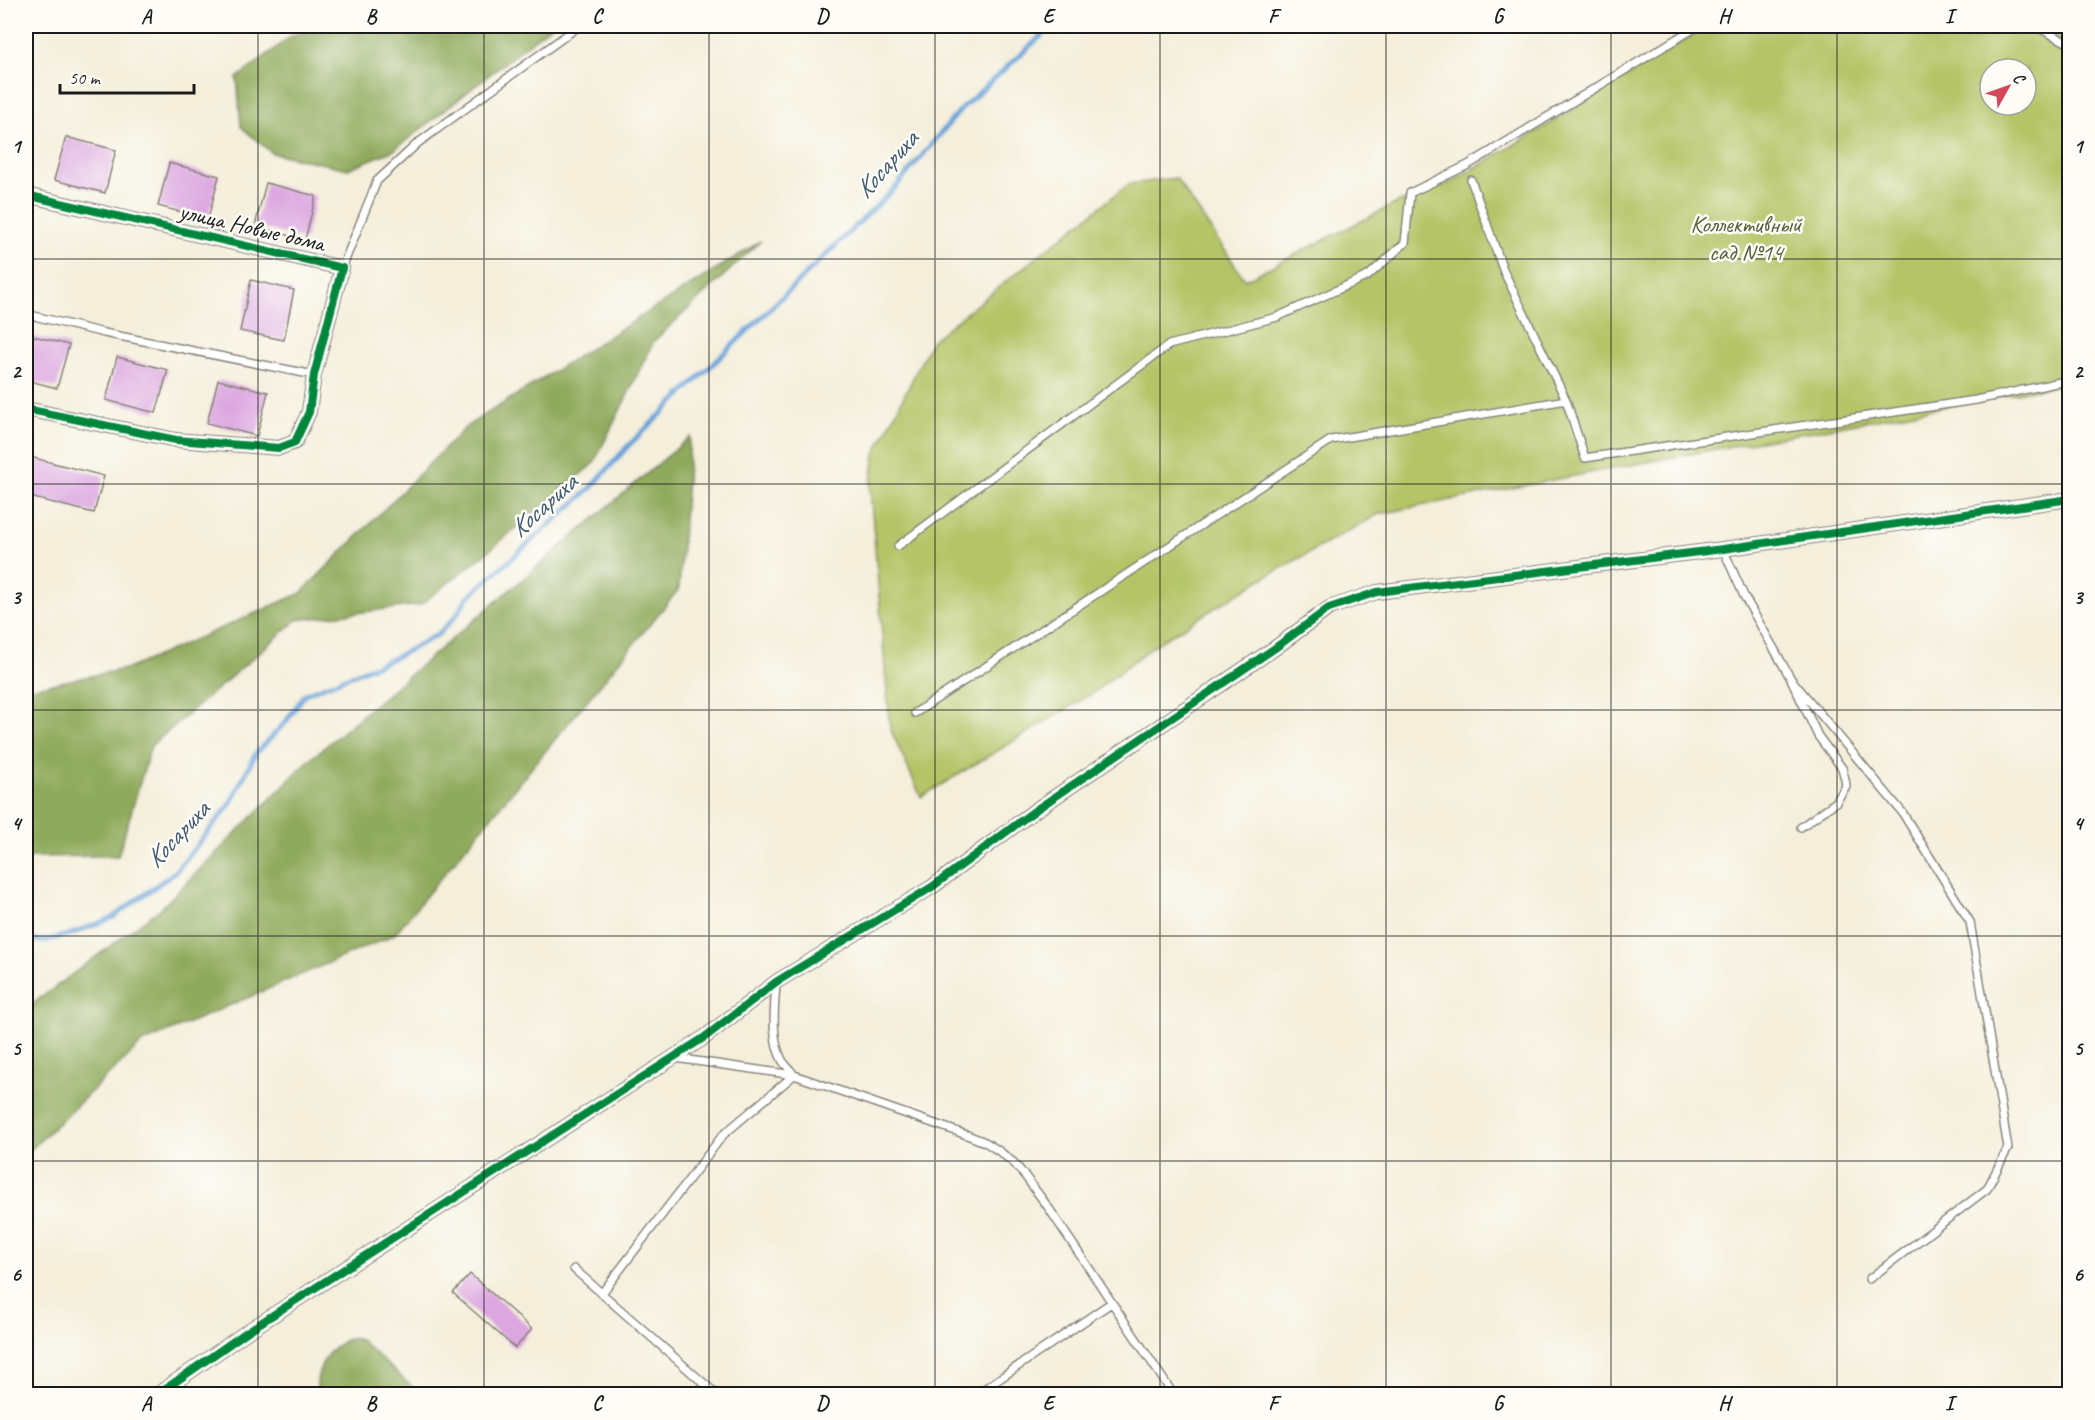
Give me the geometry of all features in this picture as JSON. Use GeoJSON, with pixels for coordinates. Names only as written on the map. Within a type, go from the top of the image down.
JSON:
{"type":"FeatureCollection","features":[{"type":"Feature","properties":{"kind":"street","name":"улица Новые дома"},"geometry":{"type":"LineString","coordinates":[[26,195],[342,268],[314,375],[309,412],[295,442],[279,448],[176,440],[26,410]]}},
{"type":"Feature","properties":{"kind":"street"},"geometry":{"type":"LineString","coordinates":[[158,1395],[248,1331],[705,1037],[776,982],[932,887],[1037,809],[1275,648],[1329,608],[1377,592],[1724,549],[2070,498]]}},
{"type":"Feature","properties":{"kind":"lane"},"geometry":{"type":"LineString","coordinates":[[342,268],[377,182],[418,143],[579,26]]}},
{"type":"Feature","properties":{"kind":"lane"},"geometry":{"type":"LineString","coordinates":[[840,26],[849,28]]}},
{"type":"Feature","properties":{"kind":"lane"},"geometry":{"type":"LineString","coordinates":[[898,546],[1169,345],[1277,317],[1368,276],[1405,243],[1410,193],[1468,165],[1698,26]]}},
{"type":"Feature","properties":{"kind":"lane"},"geometry":{"type":"LineString","coordinates":[[2036,26],[2070,45]]}},
{"type":"Feature","properties":{"kind":"lane"},"geometry":{"type":"LineString","coordinates":[[1471,180],[1504,272],[1566,400],[1585,458],[1976,399],[2070,380]]}},
{"type":"Feature","properties":{"kind":"lane"},"geometry":{"type":"LineString","coordinates":[[26,314],[104,333],[314,375]]}},
{"type":"Feature","properties":{"kind":"lane"},"geometry":{"type":"LineString","coordinates":[[915,713],[1331,440],[1566,400]]}},
{"type":"Feature","properties":{"kind":"lane"},"geometry":{"type":"LineString","coordinates":[[1724,549],[1750,606],[1791,679],[1818,736],[1842,768],[1846,786],[1836,802],[1801,827]]}},
{"type":"Feature","properties":{"kind":"lane"},"geometry":{"type":"LineString","coordinates":[[1791,679],[1902,812],[1970,922],[2008,1148],[1987,1189],[1869,1279]]}},
{"type":"Feature","properties":{"kind":"lane"},"geometry":{"type":"LineString","coordinates":[[776,982],[777,1042],[782,1060],[794,1075]]}},
{"type":"Feature","properties":{"kind":"lane"},"geometry":{"type":"LineString","coordinates":[[673,1058],[794,1075],[967,1135],[999,1151],[1025,1176],[1173,1395]]}},
{"type":"Feature","properties":{"kind":"lane"},"geometry":{"type":"LineString","coordinates":[[602,1293],[723,1135],[794,1075]]}},
{"type":"Feature","properties":{"kind":"lane"},"geometry":{"type":"LineString","coordinates":[[574,1269],[716,1395]]}},
{"type":"Feature","properties":{"kind":"lane"},"geometry":{"type":"LineString","coordinates":[[977,1395],[1111,1303]]}},
{"type":"Feature","properties":{"kind":"green space"},"geometry":{"type":"Polygon","coordinates":[[[330,26],[551,26],[394,150],[348,169],[272,153],[241,127],[237,78],[293,35],[330,26]]]}},
{"type":"Feature","properties":{"kind":"green space","name":"Коллективный сад №14"},"geometry":{"type":"Polygon","coordinates":[[[1707,26],[2069,26],[2069,383],[1379,514],[1260,580],[1153,646],[1093,693],[921,797],[890,728],[870,488],[875,454],[932,340],[1129,184],[1176,178],[1245,280],[1395,204],[1449,183],[1707,26]]]}},
{"type":"Feature","properties":{"kind":"green space"},"geometry":{"type":"Polygon","coordinates":[[[761,241],[654,341],[594,463],[420,605],[297,620],[151,746],[118,856],[26,857],[26,689],[130,668],[301,593],[467,426],[761,241]]]}},
{"type":"Feature","properties":{"kind":"green space"},"geometry":{"type":"Polygon","coordinates":[[[690,437],[679,589],[394,935],[142,1043],[26,1154],[26,1009],[161,908],[307,762],[690,437]]]}},
{"type":"Feature","properties":{"kind":"green space"},"geometry":{"type":"Polygon","coordinates":[[[350,1338],[360,1340],[420,1394],[317,1394],[318,1376],[324,1360],[334,1347],[350,1338]]]}},
{"type":"Feature","properties":{"kind":"building"},"geometry":{"type":"Polygon","coordinates":[[[66,137],[116,150],[105,193],[54,180],[66,137]]]}},
{"type":"Feature","properties":{"kind":"building"},"geometry":{"type":"Polygon","coordinates":[[[169,163],[219,176],[208,219],[158,206],[169,163]]]}},
{"type":"Feature","properties":{"kind":"building"},"geometry":{"type":"Polygon","coordinates":[[[266,183],[316,196],[305,240],[255,226],[266,183]]]}},
{"type":"Feature","properties":{"kind":"building"},"geometry":{"type":"Polygon","coordinates":[[[251,280],[294,290],[284,340],[240,331],[251,280]]]}},
{"type":"Feature","properties":{"kind":"building"},"geometry":{"type":"Polygon","coordinates":[[[26,334],[69,345],[57,388],[26,380],[26,334]]]}},
{"type":"Feature","properties":{"kind":"building"},"geometry":{"type":"Polygon","coordinates":[[[117,357],[168,370],[156,413],[106,400],[117,357]]]}},
{"type":"Feature","properties":{"kind":"building"},"geometry":{"type":"Polygon","coordinates":[[[218,380],[268,392],[257,436],[207,423],[218,380]]]}},
{"type":"Feature","properties":{"kind":"building"},"geometry":{"type":"Polygon","coordinates":[[[26,456],[104,476],[94,513],[26,496],[26,456]]]}},
{"type":"Feature","properties":{"kind":"building"},"geometry":{"type":"Polygon","coordinates":[[[470,1274],[532,1329],[515,1348],[453,1293],[470,1274]]]}},
{"type":"Feature","properties":{"kind":"waterway","name":"Косариха"},"geometry":{"type":"LineString","coordinates":[[26,940],[44,941],[71,934],[112,918],[175,872],[229,806],[256,753],[285,723],[305,694],[394,658],[437,635],[456,616],[467,598],[590,489],[628,446],[895,188],[962,108],[1052,26]]}},
{"type":"Feature","properties":{"kind":"railway"},"geometry":{"type":"LineString","coordinates":[[2066,1394],[2070,1393]]}},
{"type":"Feature","properties":{"kind":"cycle path"},"geometry":{"type":"LineString","coordinates":[[26,195],[342,268],[314,375],[309,412],[295,442],[279,448],[176,440],[26,409]]}},
{"type":"Feature","properties":{"kind":"cycle path"},"geometry":{"type":"LineString","coordinates":[[158,1394],[248,1331],[705,1037],[776,982],[932,887],[1037,809],[1275,648],[1329,608],[1377,592],[1723,549],[2070,499]]}}]}
